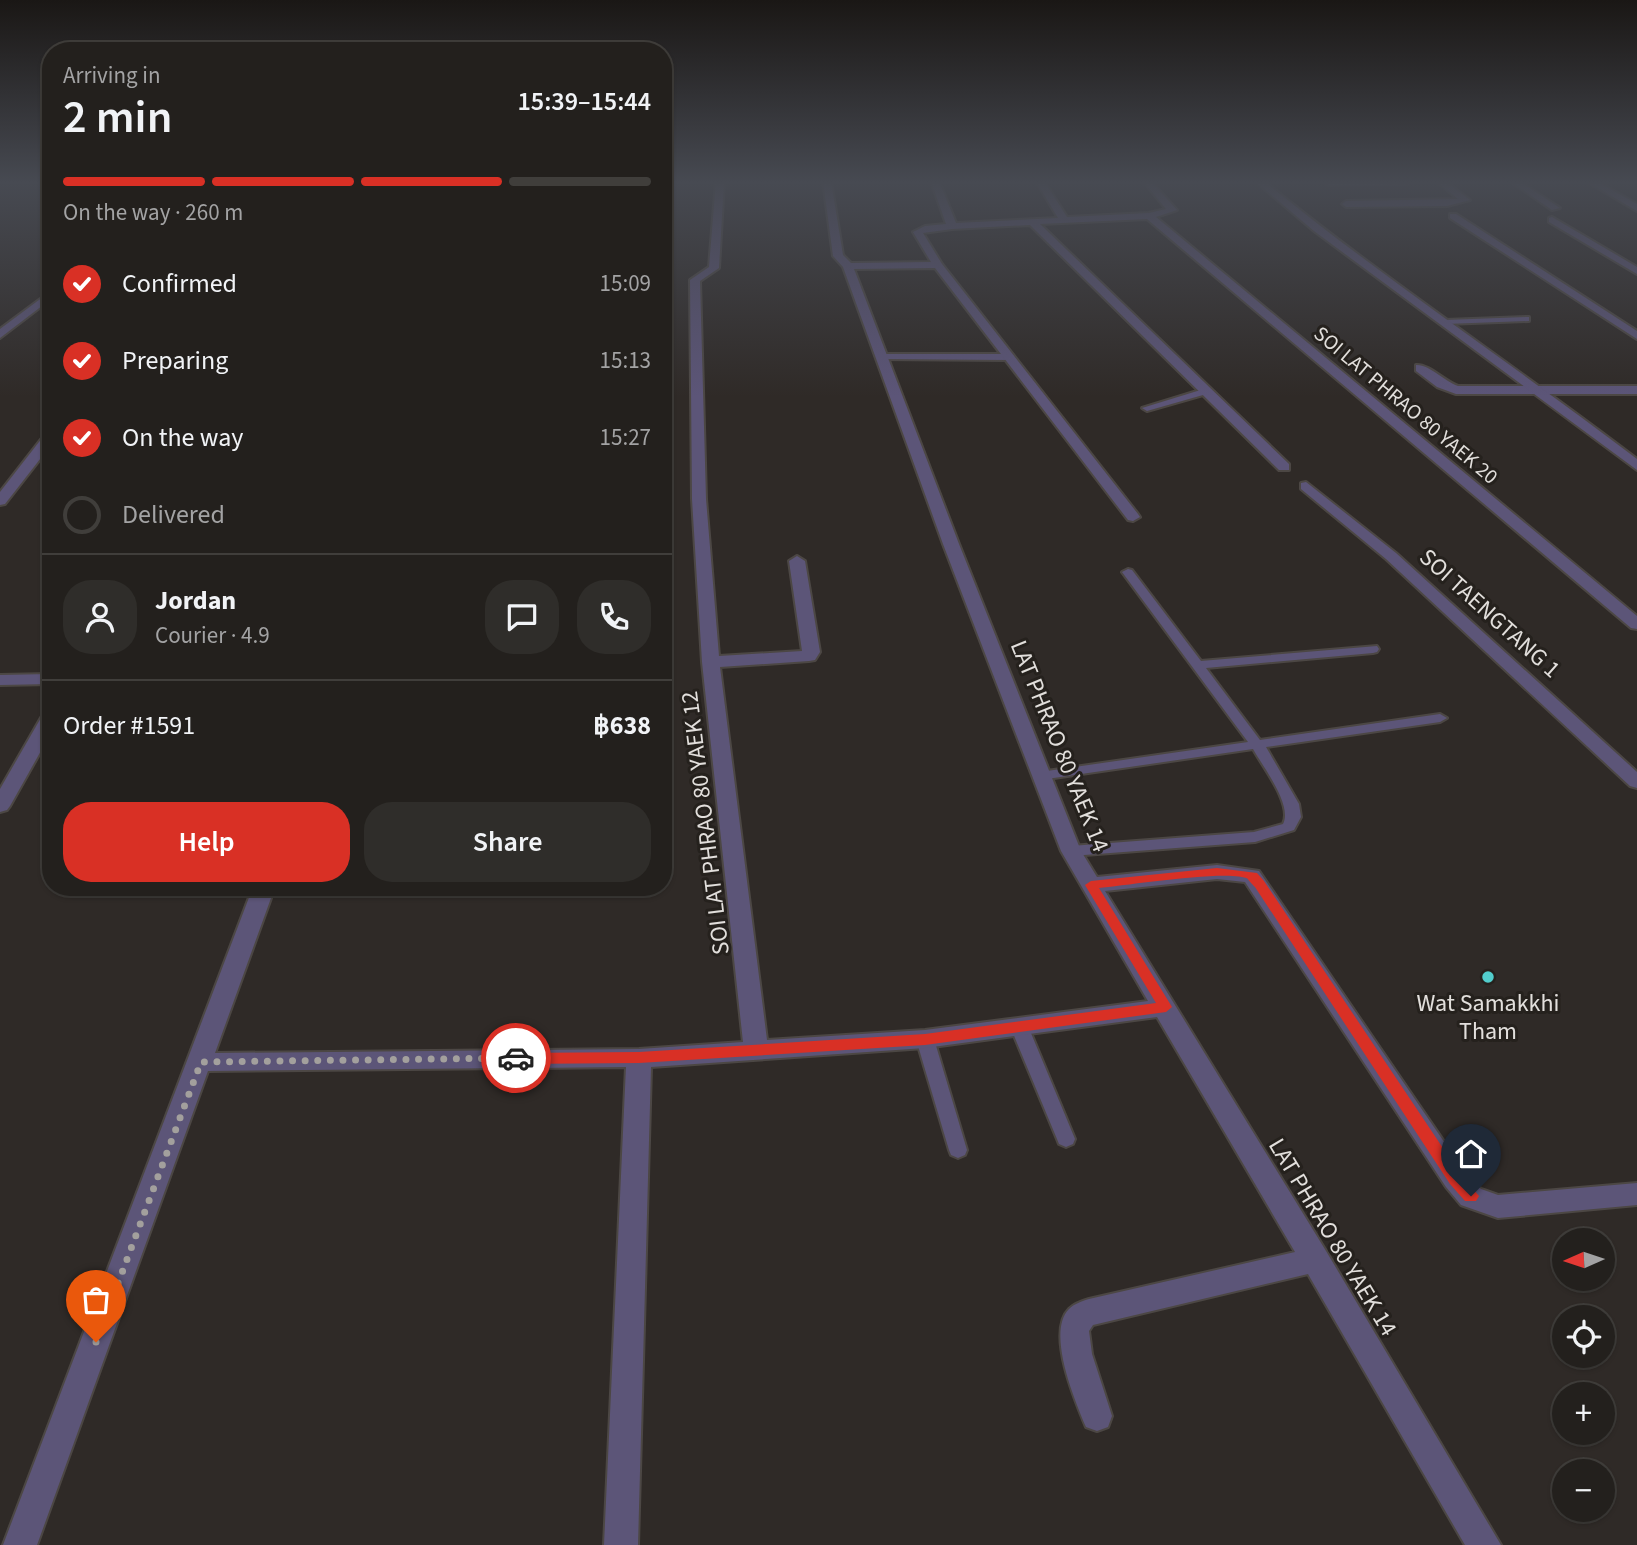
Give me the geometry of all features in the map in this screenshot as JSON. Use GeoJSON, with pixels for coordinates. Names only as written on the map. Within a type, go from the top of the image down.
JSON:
{"type":"FeatureCollection","features":[{"type":"Feature","properties":{"kind":"street","name":"SOI LAT PHRAO 80 YAEK 12"},"geometry":{"type":"LineString","coordinates":[[715,253],[714,268],[695,280],[699,499],[710,662],[756,1051]]}},
{"type":"Feature","properties":{"kind":"street","name":"LAT PHRAO 80 YAEK 14"},"geometry":{"type":"LineString","coordinates":[[838,253],[848,266],[1071,852],[1485,1545]]}},
{"type":"Feature","properties":{"kind":"street"},"geometry":{"type":"LineString","coordinates":[[931,253],[1133,517]]}},
{"type":"Feature","properties":{"kind":"street"},"geometry":{"type":"LineString","coordinates":[[1064,253],[1284,467]]}},
{"type":"Feature","properties":{"kind":"street","name":"SOI LAT PHRAO 80 YAEK 20"},"geometry":{"type":"LineString","coordinates":[[1193,253],[1637,624]]}},
{"type":"Feature","properties":{"kind":"street"},"geometry":{"type":"LineString","coordinates":[[1350,253],[1539,390],[1637,466]]}},
{"type":"Feature","properties":{"kind":"street"},"geometry":{"type":"LineString","coordinates":[[1510,253],[1637,336]]}},
{"type":"Feature","properties":{"kind":"street"},"geometry":{"type":"LineString","coordinates":[[1607,253],[1637,271]]}},
{"type":"Feature","properties":{"kind":"street"},"geometry":{"type":"LineString","coordinates":[[848,266],[938,265]]}},
{"type":"Feature","properties":{"kind":"street"},"geometry":{"type":"LineString","coordinates":[[0,335],[42,300]]}},
{"type":"Feature","properties":{"kind":"street"},"geometry":{"type":"LineString","coordinates":[[1420,368],[1441,384],[1456,390],[1637,390]]}},
{"type":"Feature","properties":{"kind":"street"},"geometry":{"type":"LineString","coordinates":[[0,501],[42,447]]}},
{"type":"Feature","properties":{"kind":"street","name":"SOI TAENGTANG 1"},"geometry":{"type":"LineString","coordinates":[[1306,486],[1391,556],[1637,782]]}},
{"type":"Feature","properties":{"kind":"street"},"geometry":{"type":"LineString","coordinates":[[710,662],[809,656],[811,652],[797,561]]}},
{"type":"Feature","properties":{"kind":"street"},"geometry":{"type":"LineString","coordinates":[[0,680],[42,679]]}},
{"type":"Feature","properties":{"kind":"street"},"geometry":{"type":"LineString","coordinates":[[0,806],[42,732]]}},
{"type":"Feature","properties":{"kind":"street"},"geometry":{"type":"LineString","coordinates":[[1091,885],[1217,872],[1252,876],[1455,1179],[1471,1196],[1481,1203],[1498,1206],[1637,1194]]}},
{"type":"Feature","properties":{"kind":"street"},"geometry":{"type":"LineString","coordinates":[[20,1545],[261,896]]}},
{"type":"Feature","properties":{"kind":"street"},"geometry":{"type":"LineString","coordinates":[[201,1062],[639,1058],[925,1039],[1166,1007]]}},
{"type":"Feature","properties":{"kind":"street"},"geometry":{"type":"LineString","coordinates":[[621,1545],[639,1058]]}},
{"type":"Feature","properties":{"kind":"street"},"geometry":{"type":"LineString","coordinates":[[1097,1416],[1075,1345],[1074,1328],[1077,1320],[1089,1312],[1316,1260]]}},
{"type":"Feature","properties":{"kind":"lane"},"geometry":{"type":"LineString","coordinates":[[1445,322],[1526,319]]}},
{"type":"Feature","properties":{"kind":"lane"},"geometry":{"type":"LineString","coordinates":[[881,356],[1008,357]]}},
{"type":"Feature","properties":{"kind":"lane"},"geometry":{"type":"LineString","coordinates":[[1147,408],[1207,391]]}},
{"type":"Feature","properties":{"kind":"lane"},"geometry":{"type":"LineString","coordinates":[[1071,852],[1255,837],[1289,827],[1294,817],[1292,804],[1258,746],[1128,572]]}},
{"type":"Feature","properties":{"kind":"lane"},"geometry":{"type":"LineString","coordinates":[[1199,665],[1373,649]]}},
{"type":"Feature","properties":{"kind":"lane"},"geometry":{"type":"LineString","coordinates":[[1040,776],[1440,718]]}},
{"type":"Feature","properties":{"kind":"lane"},"geometry":{"type":"LineString","coordinates":[[1019,1026],[1066,1139]]}},
{"type":"Feature","properties":{"kind":"lane"},"geometry":{"type":"LineString","coordinates":[[925,1039],[958,1150]]}},
{"type":"Feature","properties":{"kind":"way so far"},"geometry":{"type":"LineString","coordinates":[[96,1342],[201,1062],[516,1058]]}},
{"type":"Feature","properties":{"kind":"place","name":"Wat Samakkhi Tham"},"geometry":{"type":"Point","coordinates":[1488,977]}},
{"type":"Feature","properties":{"kind":"route"},"geometry":{"type":"LineString","coordinates":[[516,1058],[639,1058],[925,1039],[1166,1007],[1091,885],[1217,872],[1239,873],[1252,876],[1260,884],[1455,1179],[1471,1196]]}}]}
